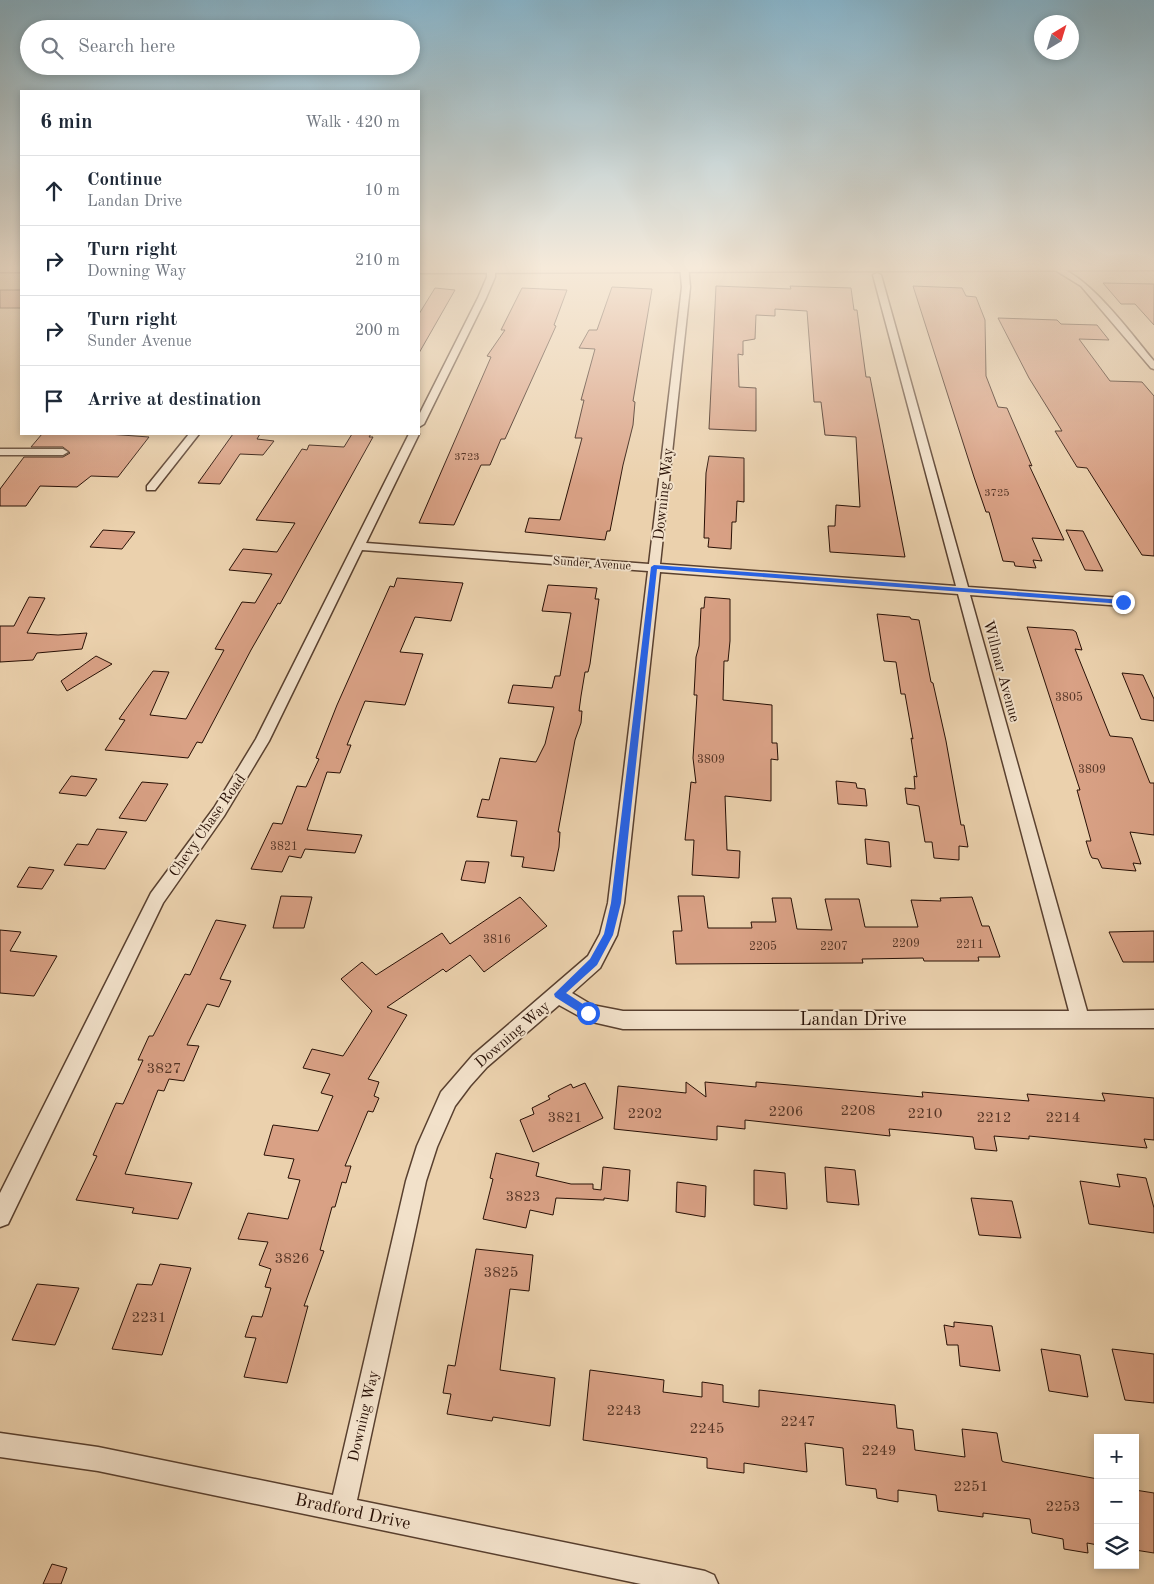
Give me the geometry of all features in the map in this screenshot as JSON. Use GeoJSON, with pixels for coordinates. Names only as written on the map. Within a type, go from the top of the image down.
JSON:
{"type":"FeatureCollection","features":[{"type":"Feature","properties":{"kind":"street"},"geometry":{"type":"LineString","coordinates":[[420,422],[460,339]]}},
{"type":"Feature","properties":{"kind":"street","name":"Downing Way"},"geometry":{"type":"LineString","coordinates":[[342,1509],[416,1181],[427,1146],[448,1099],[480,1061],[594,962],[608,935],[616,903],[680,339]]}},
{"type":"Feature","properties":{"kind":"street","name":"Willmar Avenue"},"geometry":{"type":"LineString","coordinates":[[895,339],[1080,1019]]}},
{"type":"Feature","properties":{"kind":"street"},"geometry":{"type":"LineString","coordinates":[[1131,339],[1154,366]]}},
{"type":"Feature","properties":{"kind":"street"},"geometry":{"type":"LineString","coordinates":[[151,488],[193,435]]}},
{"type":"Feature","properties":{"kind":"street","name":"Chevy Chase Road"},"geometry":{"type":"LineString","coordinates":[[0,1216],[157,898],[219,812],[262,741],[414,435]]}},
{"type":"Feature","properties":{"kind":"street"},"geometry":{"type":"LineString","coordinates":[[0,452],[62,452]]}},
{"type":"Feature","properties":{"kind":"street","name":"Sunder Avenue"},"geometry":{"type":"LineString","coordinates":[[360,546],[1123,602]]}},
{"type":"Feature","properties":{"kind":"street","name":"Landan Drive"},"geometry":{"type":"LineString","coordinates":[[558,994],[588,1013],[623,1020],[1154,1019]]}},
{"type":"Feature","properties":{"kind":"street","name":"Bradford Drive"},"geometry":{"type":"LineString","coordinates":[[0,1444],[98,1459],[705,1584]]}},
{"type":"Feature","properties":{"kind":"building"},"geometry":{"type":"Polygon","coordinates":[[[420,339],[427,339],[420,351],[420,339]]]}},
{"type":"Feature","properties":{"kind":"building"},"geometry":{"type":"Polygon","coordinates":[[[499,339],[550,339],[505,439],[501,439],[490,465],[481,465],[454,525],[419,523],[491,357],[487,356],[499,339]]]}},
{"type":"Feature","properties":{"kind":"building"},"geometry":{"type":"Polygon","coordinates":[[[584,339],[644,339],[633,401],[635,402],[633,425],[610,531],[607,531],[605,540],[525,532],[529,518],[560,520],[582,438],[575,438],[584,400],[581,400],[595,349],[579,348],[584,339]]]}},
{"type":"Feature","properties":{"kind":"building"},"geometry":{"type":"Polygon","coordinates":[[[713,339],[755,339],[743,341],[743,355],[738,354],[739,387],[756,388],[756,431],[709,429],[713,339]]]}},
{"type":"Feature","properties":{"kind":"building"},"geometry":{"type":"Polygon","coordinates":[[[809,339],[861,339],[866,377],[870,377],[905,557],[830,552],[828,526],[835,526],[836,505],[860,507],[856,437],[825,435],[821,402],[814,402],[809,339]]]}},
{"type":"Feature","properties":{"kind":"building"},"geometry":{"type":"Polygon","coordinates":[[[930,339],[985,339],[986,376],[998,407],[1007,408],[1032,466],[1029,465],[1064,540],[1032,538],[1042,561],[1033,560],[1036,568],[1015,566],[1014,562],[1003,561],[989,512],[986,512],[930,339]]]}},
{"type":"Feature","properties":{"kind":"building"},"geometry":{"type":"Polygon","coordinates":[[[1009,339],[1108,339],[1079,339],[1110,381],[1142,382],[1154,396],[1154,556],[1142,555],[1087,468],[1077,467],[1055,431],[1062,431],[1029,378],[1009,339]]]}},
{"type":"Feature","properties":{"kind":"building"},"geometry":{"type":"Polygon","coordinates":[[[41,435],[149,437],[118,477],[91,476],[77,487],[40,486],[26,506],[0,506],[0,489],[24,457],[63,457],[70,453],[63,447],[31,447],[41,435]]]}},
{"type":"Feature","properties":{"kind":"building"},"geometry":{"type":"Polygon","coordinates":[[[232,435],[259,435],[257,439],[274,441],[263,455],[240,454],[220,484],[198,483],[232,435]]]}},
{"type":"Feature","properties":{"kind":"building"},"geometry":{"type":"Polygon","coordinates":[[[351,435],[370,435],[369,437],[373,437],[280,604],[278,603],[251,650],[202,743],[197,742],[188,758],[105,750],[125,720],[119,719],[153,671],[169,672],[150,715],[186,719],[224,650],[215,649],[242,602],[255,603],[272,574],[229,570],[243,549],[277,552],[295,523],[256,520],[302,449],[307,450],[309,445],[344,447],[351,435]]]}},
{"type":"Feature","properties":{"kind":"building"},"geometry":{"type":"Polygon","coordinates":[[[709,456],[744,458],[744,502],[737,501],[736,522],[732,522],[731,549],[708,547],[709,538],[704,538],[706,473],[709,456]]]}},
{"type":"Feature","properties":{"kind":"building"},"geometry":{"type":"Polygon","coordinates":[[[103,530],[135,532],[122,549],[90,547],[103,530]]]}},
{"type":"Feature","properties":{"kind":"building"},"geometry":{"type":"Polygon","coordinates":[[[1066,530],[1083,531],[1103,571],[1085,570],[1066,530]]]}},
{"type":"Feature","properties":{"kind":"building"},"geometry":{"type":"Polygon","coordinates":[[[397,578],[463,583],[451,621],[415,617],[400,652],[423,654],[405,705],[365,701],[347,745],[351,745],[340,773],[327,772],[307,830],[362,835],[355,853],[305,849],[301,858],[289,856],[282,872],[251,869],[273,823],[282,824],[297,786],[306,787],[319,759],[316,758],[337,705],[390,586],[394,587],[397,578]]]}},
{"type":"Feature","properties":{"kind":"building"},"geometry":{"type":"Polygon","coordinates":[[[548,585],[597,588],[595,599],[599,599],[590,664],[588,672],[585,672],[581,696],[579,711],[582,711],[581,723],[575,740],[558,832],[560,832],[559,847],[554,871],[522,867],[524,857],[511,856],[517,821],[477,817],[482,799],[489,800],[500,758],[536,762],[545,744],[554,707],[508,703],[513,685],[552,688],[555,676],[560,676],[571,613],[542,611],[548,585]]]}},
{"type":"Feature","properties":{"kind":"building"},"geometry":{"type":"Polygon","coordinates":[[[29,597],[45,598],[27,633],[58,635],[87,633],[82,649],[37,653],[33,660],[0,662],[0,626],[14,626],[29,597]]]}},
{"type":"Feature","properties":{"kind":"building"},"geometry":{"type":"Polygon","coordinates":[[[705,597],[730,599],[730,641],[728,661],[724,661],[723,700],[772,705],[772,743],[777,743],[778,760],[771,759],[771,801],[725,796],[727,850],[740,851],[739,878],[692,875],[694,840],[685,840],[691,782],[696,783],[693,758],[697,695],[694,695],[701,608],[704,608],[705,597]]]}},
{"type":"Feature","properties":{"kind":"building"},"geometry":{"type":"Polygon","coordinates":[[[877,614],[910,617],[911,619],[919,620],[931,682],[933,683],[946,741],[961,825],[964,825],[968,847],[959,846],[959,860],[934,858],[932,842],[925,842],[919,806],[907,804],[905,788],[915,789],[914,776],[917,777],[911,738],[913,739],[905,694],[901,694],[896,662],[884,661],[877,614]]]}},
{"type":"Feature","properties":{"kind":"building"},"geometry":{"type":"Polygon","coordinates":[[[1027,627],[1073,630],[1076,632],[1082,650],[1075,649],[1110,736],[1132,738],[1150,783],[1154,783],[1154,835],[1130,832],[1141,864],[1133,863],[1136,871],[1102,868],[1098,859],[1092,858],[1090,854],[1086,841],[1091,841],[1077,790],[1080,790],[1027,627]]]}},
{"type":"Feature","properties":{"kind":"building"},"geometry":{"type":"Polygon","coordinates":[[[96,656],[112,664],[67,691],[61,681],[96,656]]]}},
{"type":"Feature","properties":{"kind":"building"},"geometry":{"type":"Polygon","coordinates":[[[1122,673],[1143,675],[1154,699],[1154,721],[1141,719],[1122,673]]]}},
{"type":"Feature","properties":{"kind":"building"},"geometry":{"type":"Polygon","coordinates":[[[71,776],[97,779],[86,796],[59,793],[71,776]]]}},
{"type":"Feature","properties":{"kind":"building"},"geometry":{"type":"Polygon","coordinates":[[[836,781],[856,783],[857,788],[865,789],[867,806],[838,804],[836,781]]]}},
{"type":"Feature","properties":{"kind":"building"},"geometry":{"type":"Polygon","coordinates":[[[142,782],[168,784],[146,821],[119,818],[142,782]]]}},
{"type":"Feature","properties":{"kind":"building"},"geometry":{"type":"Polygon","coordinates":[[[97,829],[127,832],[105,869],[64,865],[77,844],[88,845],[97,829]]]}},
{"type":"Feature","properties":{"kind":"building"},"geometry":{"type":"Polygon","coordinates":[[[865,839],[889,842],[891,867],[867,864],[865,839]]]}},
{"type":"Feature","properties":{"kind":"building"},"geometry":{"type":"Polygon","coordinates":[[[466,861],[489,862],[485,883],[461,880],[466,861]]]}},
{"type":"Feature","properties":{"kind":"building"},"geometry":{"type":"Polygon","coordinates":[[[29,867],[54,870],[42,889],[17,887],[29,867]]]}},
{"type":"Feature","properties":{"kind":"building"},"geometry":{"type":"Polygon","coordinates":[[[281,896],[312,897],[304,928],[273,928],[281,896]]]}},
{"type":"Feature","properties":{"kind":"building"},"geometry":{"type":"Polygon","coordinates":[[[678,896],[704,896],[708,928],[752,928],[751,922],[776,922],[772,898],[791,898],[797,929],[832,930],[825,899],[859,899],[865,927],[918,927],[911,900],[941,901],[940,898],[972,897],[982,926],[989,926],[1000,957],[978,957],[979,961],[924,961],[923,958],[862,959],[863,963],[676,964],[673,931],[682,931],[678,896]]]}},
{"type":"Feature","properties":{"kind":"building"},"geometry":{"type":"Polygon","coordinates":[[[520,897],[547,926],[484,972],[470,955],[446,972],[443,969],[387,1007],[407,1015],[368,1079],[379,1082],[374,1096],[379,1098],[373,1112],[368,1111],[345,1166],[351,1166],[346,1183],[342,1182],[335,1207],[332,1207],[320,1250],[324,1251],[304,1306],[308,1306],[287,1383],[244,1377],[256,1338],[245,1337],[252,1316],[262,1317],[271,1288],[265,1287],[271,1269],[259,1265],[268,1242],[238,1239],[248,1213],[288,1219],[300,1180],[288,1178],[294,1159],[264,1155],[273,1125],[318,1131],[333,1096],[321,1093],[330,1074],[303,1068],[312,1049],[343,1056],[372,1011],[341,979],[362,962],[376,975],[442,933],[450,944],[520,897]]]}},
{"type":"Feature","properties":{"kind":"building"},"geometry":{"type":"Polygon","coordinates":[[[216,920],[246,925],[220,979],[231,981],[219,1007],[207,1004],[187,1045],[199,1046],[184,1081],[169,1079],[164,1091],[158,1090],[125,1174],[192,1183],[178,1219],[132,1213],[134,1208],[76,1200],[97,1156],[93,1155],[116,1103],[123,1104],[143,1060],[138,1060],[149,1036],[153,1036],[185,974],[190,975],[216,920]]]}},
{"type":"Feature","properties":{"kind":"building"},"geometry":{"type":"Polygon","coordinates":[[[0,930],[21,932],[10,951],[57,956],[34,996],[0,993],[0,930]]]}},
{"type":"Feature","properties":{"kind":"building"},"geometry":{"type":"Polygon","coordinates":[[[1154,931],[1154,962],[1123,962],[1109,932],[1154,931]]]}},
{"type":"Feature","properties":{"kind":"building"},"geometry":{"type":"Polygon","coordinates":[[[686,1082],[706,1097],[705,1082],[756,1087],[756,1082],[923,1097],[922,1092],[1029,1101],[1027,1094],[1105,1101],[1102,1093],[1154,1098],[1154,1140],[1144,1139],[1147,1148],[1029,1136],[1029,1139],[994,1136],[997,1151],[975,1149],[973,1137],[889,1129],[890,1136],[745,1120],[745,1129],[717,1126],[717,1140],[614,1129],[618,1086],[686,1093],[686,1082]]]}},
{"type":"Feature","properties":{"kind":"building"},"geometry":{"type":"Polygon","coordinates":[[[585,1083],[603,1118],[533,1152],[520,1120],[534,1114],[532,1108],[550,1099],[548,1096],[555,1092],[571,1084],[573,1088],[585,1083]]]}},
{"type":"Feature","properties":{"kind":"building"},"geometry":{"type":"Polygon","coordinates":[[[496,1153],[539,1163],[536,1176],[571,1184],[593,1184],[593,1189],[601,1190],[603,1167],[630,1170],[628,1201],[604,1198],[604,1200],[556,1198],[553,1215],[530,1210],[526,1228],[483,1219],[493,1179],[490,1178],[496,1153]]]}},
{"type":"Feature","properties":{"kind":"building"},"geometry":{"type":"Polygon","coordinates":[[[825,1167],[855,1170],[859,1205],[827,1202],[825,1167]]]}},
{"type":"Feature","properties":{"kind":"building"},"geometry":{"type":"Polygon","coordinates":[[[754,1170],[785,1173],[787,1209],[754,1205],[754,1170]]]}},
{"type":"Feature","properties":{"kind":"building"},"geometry":{"type":"Polygon","coordinates":[[[1117,1174],[1146,1178],[1154,1208],[1154,1233],[1089,1224],[1080,1181],[1120,1187],[1117,1174]]]}},
{"type":"Feature","properties":{"kind":"building"},"geometry":{"type":"Polygon","coordinates":[[[677,1182],[706,1186],[705,1217],[676,1212],[677,1182]]]}},
{"type":"Feature","properties":{"kind":"building"},"geometry":{"type":"Polygon","coordinates":[[[971,1198],[1012,1201],[1021,1238],[979,1235],[971,1198]]]}},
{"type":"Feature","properties":{"kind":"building"},"geometry":{"type":"Polygon","coordinates":[[[476,1249],[533,1255],[529,1291],[510,1289],[500,1370],[555,1378],[550,1426],[493,1417],[492,1421],[447,1414],[451,1394],[443,1393],[448,1365],[455,1366],[476,1249]]]}},
{"type":"Feature","properties":{"kind":"building"},"geometry":{"type":"Polygon","coordinates":[[[160,1264],[191,1268],[162,1355],[112,1349],[137,1284],[152,1285],[160,1264]]]}},
{"type":"Feature","properties":{"kind":"building"},"geometry":{"type":"Polygon","coordinates":[[[37,1284],[79,1288],[55,1345],[12,1340],[37,1284]]]}},
{"type":"Feature","properties":{"kind":"building"},"geometry":{"type":"Polygon","coordinates":[[[954,1322],[992,1326],[1000,1371],[960,1366],[958,1345],[947,1345],[944,1325],[954,1327],[954,1322]]]}},
{"type":"Feature","properties":{"kind":"building"},"geometry":{"type":"Polygon","coordinates":[[[1041,1349],[1080,1355],[1088,1397],[1049,1391],[1041,1349]]]}},
{"type":"Feature","properties":{"kind":"building"},"geometry":{"type":"Polygon","coordinates":[[[1112,1349],[1154,1354],[1154,1403],[1125,1400],[1112,1349]]]}},
{"type":"Feature","properties":{"kind":"building"},"geometry":{"type":"Polygon","coordinates":[[[590,1370],[664,1380],[663,1392],[702,1397],[702,1382],[723,1385],[723,1402],[759,1407],[759,1390],[895,1405],[897,1428],[913,1430],[915,1450],[965,1457],[962,1429],[997,1433],[1002,1461],[1004,1462],[1094,1478],[1094,1544],[1087,1543],[1088,1553],[1064,1549],[1063,1539],[1032,1533],[1030,1519],[983,1513],[983,1517],[938,1511],[936,1495],[898,1490],[898,1502],[877,1498],[876,1489],[846,1485],[843,1448],[805,1443],[807,1472],[744,1463],[744,1473],[707,1468],[707,1458],[583,1440],[590,1370]]]}},
{"type":"Feature","properties":{"kind":"building"},"geometry":{"type":"Polygon","coordinates":[[[1139,1491],[1154,1493],[1154,1553],[1139,1551],[1139,1491]]]}},
{"type":"Feature","properties":{"kind":"building"},"geometry":{"type":"Polygon","coordinates":[[[52,1564],[67,1568],[61,1584],[43,1584],[52,1564]]]}},
{"type":"Feature","properties":{"kind":"route"},"geometry":{"type":"LineString","coordinates":[[588,1013],[558,994],[594,962],[608,935],[616,903],[654,567],[1123,602]]}}]}
